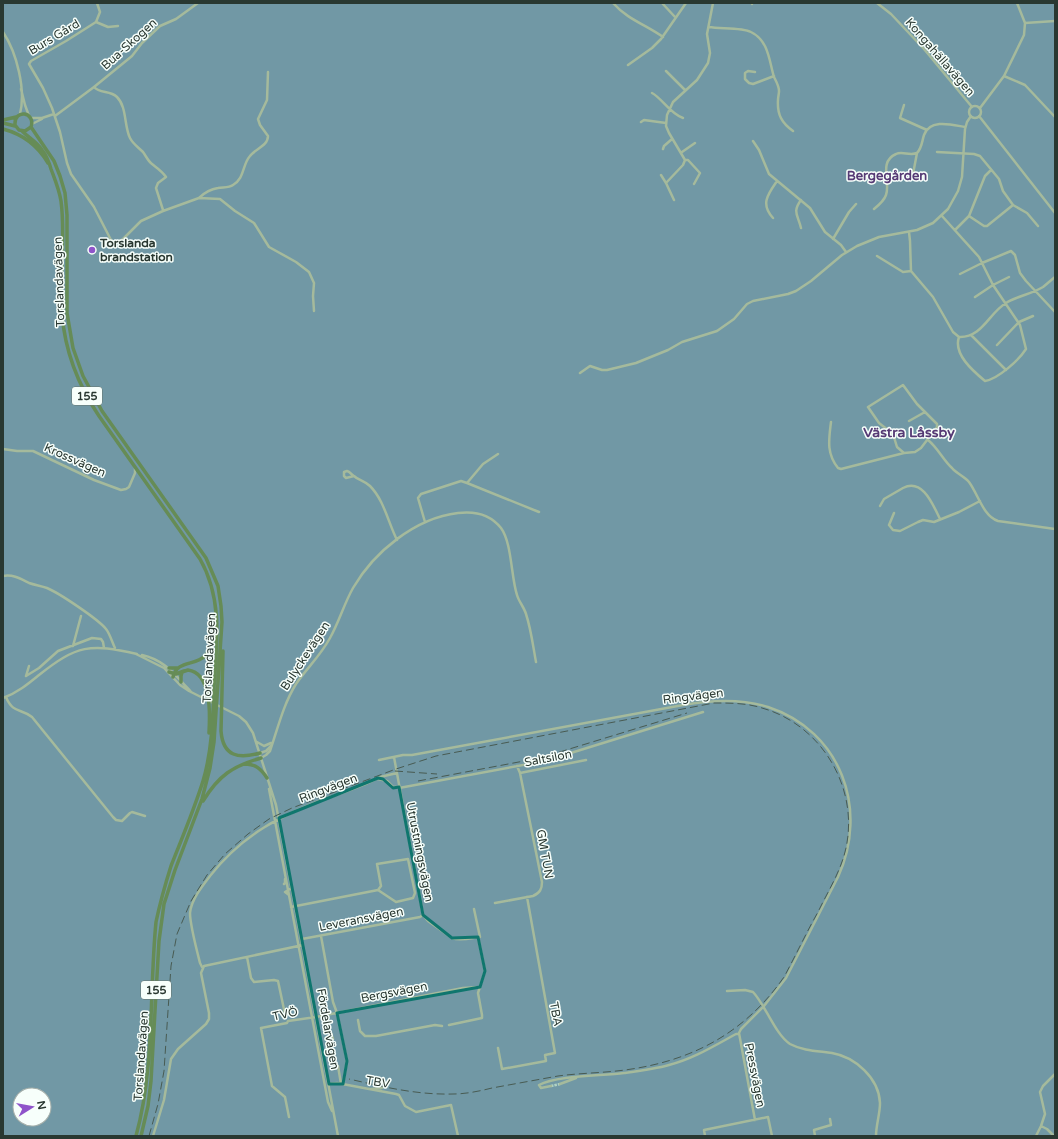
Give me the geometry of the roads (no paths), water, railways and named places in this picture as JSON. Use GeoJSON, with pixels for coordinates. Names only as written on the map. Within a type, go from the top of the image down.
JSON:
{"type":"FeatureCollection","features":[{"type":"Feature","properties":{"kind":"main road"},"geometry":{"type":"LineString","coordinates":[[3,120],[24,114],[30,117]]}},
{"type":"Feature","properties":{"kind":"main road","name":"Torslandavägen"},"geometry":{"type":"LineString","coordinates":[[18,116],[15,121],[16,126],[41,148],[47,157],[59,190],[62,209],[62,305],[64,326],[69,351],[77,376],[99,416],[195,550],[204,565],[212,587],[217,614],[218,633],[211,741],[205,773],[171,868],[156,922],[148,1064],[143,1104],[136,1136]]}},
{"type":"Feature","properties":{"kind":"main road","name":"Torslandavägen"},"geometry":{"type":"LineString","coordinates":[[30,117],[31,126],[50,155],[64,189],[67,215],[67,313],[73,348],[83,376],[102,411],[206,558],[215,577],[221,606],[221,643],[214,742],[208,779],[164,904],[159,941],[152,1065],[148,1106],[141,1136]]}},
{"type":"Feature","properties":{"kind":"main road"},"geometry":{"type":"LineString","coordinates":[[3,123],[16,126]]}},
{"type":"Feature","properties":{"kind":"main road"},"geometry":{"type":"LineString","coordinates":[[21,131],[26,130],[31,126]]}},
{"type":"Feature","properties":{"kind":"main road","name":"Torslandavägen"},"geometry":{"type":"LineString","coordinates":[[3,129],[14,132],[34,145],[52,169]]}},
{"type":"Feature","properties":{"kind":"main road"},"geometry":{"type":"LineString","coordinates":[[221,606],[224,632],[222,740],[226,747],[235,755],[245,757],[260,755]]}},
{"type":"Feature","properties":{"kind":"main road"},"geometry":{"type":"LineString","coordinates":[[171,673],[179,667],[198,660],[206,655],[214,639],[217,614]]}},
{"type":"Feature","properties":{"kind":"main road"},"geometry":{"type":"LineString","coordinates":[[171,673],[179,667]]}},
{"type":"Feature","properties":{"kind":"main road"},"geometry":{"type":"LineString","coordinates":[[171,673],[190,670],[198,673],[204,682],[207,694],[210,721],[209,736],[198,796]]}},
{"type":"Feature","properties":{"kind":"main road"},"geometry":{"type":"LineString","coordinates":[[181,682],[181,674],[184,671]]}},
{"type":"Feature","properties":{"kind":"main road"},"geometry":{"type":"LineString","coordinates":[[196,814],[211,787],[225,773],[260,755]]}},
{"type":"Feature","properties":{"kind":"main road"},"geometry":{"type":"LineString","coordinates":[[239,765],[250,764],[257,766],[262,770],[267,778]]}},
{"type":"Feature","properties":{"kind":"street","name":"Burs Gård"},"geometry":{"type":"LineString","coordinates":[[54,115],[43,88],[29,62],[96,22],[100,12],[97,3]]}},
{"type":"Feature","properties":{"kind":"street","name":"Bua-Skogen"},"geometry":{"type":"LineString","coordinates":[[54,115],[94,87],[132,56],[142,42],[160,26],[176,19],[198,3]]}},
{"type":"Feature","properties":{"kind":"street"},"geometry":{"type":"LineString","coordinates":[[613,3],[627,16],[663,37]]}},
{"type":"Feature","properties":{"kind":"street"},"geometry":{"type":"LineString","coordinates":[[662,3],[675,17]]}},
{"type":"Feature","properties":{"kind":"street"},"geometry":{"type":"LineString","coordinates":[[628,65],[652,48],[663,37],[675,17],[686,3]]}},
{"type":"Feature","properties":{"kind":"street"},"geometry":{"type":"LineString","coordinates":[[666,183],[683,165],[685,160],[682,152],[672,139],[668,130],[666,123],[669,109],[677,97],[698,80],[708,63],[710,53],[707,34],[713,3]]}},
{"type":"Feature","properties":{"kind":"street","name":"Kongahällavägen"},"geometry":{"type":"LineString","coordinates":[[877,3],[891,14],[924,49],[972,107]]}},
{"type":"Feature","properties":{"kind":"street"},"geometry":{"type":"LineString","coordinates":[[980,108],[1004,76],[1024,35],[1024,23],[1017,3]]}},
{"type":"Feature","properties":{"kind":"street","name":"Burs Gård"},"geometry":{"type":"LineString","coordinates":[[96,22],[108,27],[118,26]]}},
{"type":"Feature","properties":{"kind":"street"},"geometry":{"type":"LineString","coordinates":[[1024,23],[1055,22]]}},
{"type":"Feature","properties":{"kind":"street"},"geometry":{"type":"LineString","coordinates":[[709,27],[748,31],[754,34],[766,46],[779,90],[779,115],[784,124],[793,131]]}},
{"type":"Feature","properties":{"kind":"street","name":"Torslandavägen"},"geometry":{"type":"LineString","coordinates":[[3,32],[15,59],[25,105],[30,117]]}},
{"type":"Feature","properties":{"kind":"street"},"geometry":{"type":"LineString","coordinates":[[666,71],[685,90]]}},
{"type":"Feature","properties":{"kind":"street"},"geometry":{"type":"LineString","coordinates":[[755,72],[748,71],[745,73],[745,80],[753,84],[774,76]]}},
{"type":"Feature","properties":{"kind":"street"},"geometry":{"type":"LineString","coordinates":[[30,117],[42,118],[54,115],[71,174],[94,207],[113,242],[121,241],[142,222],[163,211],[198,198],[213,189],[230,187],[237,182],[244,173],[246,162],[250,155],[263,146],[268,138],[258,119],[267,100],[268,72]]}},
{"type":"Feature","properties":{"kind":"street"},"geometry":{"type":"LineString","coordinates":[[1004,76],[1025,85],[1055,117]]}},
{"type":"Feature","properties":{"kind":"street","name":"Torslandavägen"},"geometry":{"type":"LineString","coordinates":[[18,116],[21,106],[21,86]]}},
{"type":"Feature","properties":{"kind":"street"},"geometry":{"type":"LineString","coordinates":[[94,87],[99,91],[108,92],[116,96],[124,114],[132,142],[166,177],[158,183],[156,188],[163,211]]}},
{"type":"Feature","properties":{"kind":"street"},"geometry":{"type":"LineString","coordinates":[[652,93],[656,95],[669,109],[683,118]]}},
{"type":"Feature","properties":{"kind":"street"},"geometry":{"type":"LineString","coordinates":[[904,105],[900,118],[927,130]]}},
{"type":"Feature","properties":{"kind":"street","name":"Kongahällavägen"},"geometry":{"type":"LineString","coordinates":[[976,106],[980,108],[981,112],[979,116],[975,118],[971,116],[969,112],[972,107],[976,106]]}},
{"type":"Feature","properties":{"kind":"street"},"geometry":{"type":"LineString","coordinates":[[580,373],[590,366],[607,370],[636,363],[668,350],[682,342],[717,331],[734,319],[747,304],[753,301],[796,291],[811,281],[832,262],[857,246],[879,237],[909,232],[926,227],[942,216],[953,202],[958,191],[962,177],[965,127],[971,116]]}},
{"type":"Feature","properties":{"kind":"street"},"geometry":{"type":"LineString","coordinates":[[979,116],[1055,213]]}},
{"type":"Feature","properties":{"kind":"street"},"geometry":{"type":"LineString","coordinates":[[31,126],[42,118]]}},
{"type":"Feature","properties":{"kind":"street"},"geometry":{"type":"LineString","coordinates":[[641,122],[644,120],[666,123]]}},
{"type":"Feature","properties":{"kind":"street"},"geometry":{"type":"LineString","coordinates":[[910,176],[913,174],[917,153],[921,148],[927,130],[938,124],[949,124],[965,127]]}},
{"type":"Feature","properties":{"kind":"street"},"geometry":{"type":"LineString","coordinates":[[663,149],[664,146],[672,139]]}},
{"type":"Feature","properties":{"kind":"street"},"geometry":{"type":"LineString","coordinates":[[753,141],[759,150],[766,172],[810,208],[825,232],[846,252]]}},
{"type":"Feature","properties":{"kind":"street"},"geometry":{"type":"LineString","coordinates":[[682,152],[695,143]]}},
{"type":"Feature","properties":{"kind":"street"},"geometry":{"type":"LineString","coordinates":[[937,152],[980,156],[999,179],[1002,191],[1013,205],[1026,212],[1038,226]]}},
{"type":"Feature","properties":{"kind":"street"},"geometry":{"type":"LineString","coordinates":[[874,209],[883,201],[886,195],[886,168],[890,159],[897,154],[917,153]]}},
{"type":"Feature","properties":{"kind":"street"},"geometry":{"type":"LineString","coordinates":[[685,160],[688,160],[700,173],[694,184]]}},
{"type":"Feature","properties":{"kind":"street"},"geometry":{"type":"LineString","coordinates":[[955,230],[969,216],[985,176],[991,170]]}},
{"type":"Feature","properties":{"kind":"street"},"geometry":{"type":"LineString","coordinates":[[661,175],[674,200]]}},
{"type":"Feature","properties":{"kind":"street"},"geometry":{"type":"LineString","coordinates":[[773,218],[770,214],[766,201],[767,196],[777,181]]}},
{"type":"Feature","properties":{"kind":"street"},"geometry":{"type":"LineString","coordinates":[[198,198],[218,198],[223,200],[254,223],[269,247],[305,268],[312,276],[314,283],[314,310]]}},
{"type":"Feature","properties":{"kind":"street"},"geometry":{"type":"LineString","coordinates":[[801,200],[796,212],[801,228]]}},
{"type":"Feature","properties":{"kind":"street"},"geometry":{"type":"LineString","coordinates":[[833,239],[849,212],[856,204]]}},
{"type":"Feature","properties":{"kind":"street"},"geometry":{"type":"LineString","coordinates":[[969,216],[984,226],[987,226],[1013,205]]}},
{"type":"Feature","properties":{"kind":"street"},"geometry":{"type":"LineString","coordinates":[[942,216],[974,249],[1004,303],[1019,322],[1026,349],[1006,370],[988,380],[984,380],[961,358],[958,342],[959,337]]}},
{"type":"Feature","properties":{"kind":"street"},"geometry":{"type":"LineString","coordinates":[[909,232],[911,271],[933,297],[953,332],[959,337],[971,335],[980,329],[1004,303],[1042,287],[1055,276]]}},
{"type":"Feature","properties":{"kind":"street"},"geometry":{"type":"LineString","coordinates":[[960,274],[1011,251],[1015,255],[1020,273],[1055,312]]}},
{"type":"Feature","properties":{"kind":"street"},"geometry":{"type":"LineString","coordinates":[[877,256],[903,272],[911,271]]}},
{"type":"Feature","properties":{"kind":"street"},"geometry":{"type":"LineString","coordinates":[[975,297],[993,284],[1009,277]]}},
{"type":"Feature","properties":{"kind":"street"},"geometry":{"type":"LineString","coordinates":[[997,345],[1019,322],[1033,316]]}},
{"type":"Feature","properties":{"kind":"street"},"geometry":{"type":"LineString","coordinates":[[971,335],[1006,370]]}},
{"type":"Feature","properties":{"kind":"street"},"geometry":{"type":"LineString","coordinates":[[831,422],[828,447],[838,468],[841,469],[904,453],[918,451],[928,440],[937,427],[937,424],[917,404],[903,385],[868,407],[874,418],[892,434],[897,447],[904,453]]}},
{"type":"Feature","properties":{"kind":"street"},"geometry":{"type":"LineString","coordinates":[[910,421],[925,412]]}},
{"type":"Feature","properties":{"kind":"street"},"geometry":{"type":"LineString","coordinates":[[928,440],[951,468],[966,479],[989,516],[996,520],[1055,529]]}},
{"type":"Feature","properties":{"kind":"street","name":"Krossvägen"},"geometry":{"type":"LineString","coordinates":[[3,450],[36,453],[120,489],[128,488],[134,478]]}},
{"type":"Feature","properties":{"kind":"street"},"geometry":{"type":"LineString","coordinates":[[467,483],[483,464],[498,454]]}},
{"type":"Feature","properties":{"kind":"street"},"geometry":{"type":"LineString","coordinates":[[134,478],[136,472],[135,467]]}},
{"type":"Feature","properties":{"kind":"street"},"geometry":{"type":"LineString","coordinates":[[134,478],[138,476],[142,477]]}},
{"type":"Feature","properties":{"kind":"street"},"geometry":{"type":"LineString","coordinates":[[354,476],[361,479],[374,490],[381,501],[397,540]]}},
{"type":"Feature","properties":{"kind":"street"},"geometry":{"type":"LineString","coordinates":[[425,522],[418,498],[421,494],[460,481],[539,512]]}},
{"type":"Feature","properties":{"kind":"street"},"geometry":{"type":"LineString","coordinates":[[880,506],[884,499],[906,486],[918,487],[926,494],[940,519]]}},
{"type":"Feature","properties":{"kind":"street"},"geometry":{"type":"LineString","coordinates":[[894,513],[889,525],[893,530],[900,531],[923,520],[934,522],[959,512],[980,501]]}},
{"type":"Feature","properties":{"kind":"street","name":"Bulyckevägen"},"geometry":{"type":"LineString","coordinates":[[272,743],[284,708],[291,693],[330,638],[353,589],[368,568],[410,529],[445,515],[470,512],[479,513],[489,518],[501,528],[506,537],[516,594],[527,615],[536,662]]}},
{"type":"Feature","properties":{"kind":"street"},"geometry":{"type":"LineString","coordinates":[[3,576],[11,575],[30,583],[48,588],[77,606],[100,622],[106,629],[115,649]]}},
{"type":"Feature","properties":{"kind":"street"},"geometry":{"type":"LineString","coordinates":[[73,646],[82,616]]}},
{"type":"Feature","properties":{"kind":"street"},"geometry":{"type":"LineString","coordinates":[[30,666],[26,676],[39,668],[55,653],[92,638],[98,637],[102,640],[104,648]]}},
{"type":"Feature","properties":{"kind":"street"},"geometry":{"type":"LineString","coordinates":[[146,816],[132,812],[122,821],[116,820],[32,717],[29,714],[14,709],[5,698],[18,692],[58,660],[82,650],[104,648],[136,654],[154,662],[171,673],[192,692]]}},
{"type":"Feature","properties":{"kind":"street"},"geometry":{"type":"LineString","coordinates":[[171,673],[184,688],[232,712],[246,722],[254,734],[276,805],[291,881],[293,906]]}},
{"type":"Feature","properties":{"kind":"street","name":"Ringvägen"},"geometry":{"type":"LineString","coordinates":[[379,760],[669,707],[712,701],[737,701],[759,704],[782,712],[803,725],[816,737],[831,755],[845,783],[851,814],[849,847],[838,878],[789,973],[771,999],[741,1029]]}},
{"type":"Feature","properties":{"kind":"street"},"geometry":{"type":"LineString","coordinates":[[378,778],[387,781],[393,787],[399,787],[545,761],[703,712]]}},
{"type":"Feature","properties":{"kind":"street"},"geometry":{"type":"LineString","coordinates":[[256,742],[264,746],[272,743]]}},
{"type":"Feature","properties":{"kind":"street"},"geometry":{"type":"LineString","coordinates":[[260,755],[268,750],[272,743]]}},
{"type":"Feature","properties":{"kind":"street"},"geometry":{"type":"LineString","coordinates":[[394,757],[397,775]]}},
{"type":"Feature","properties":{"kind":"street","name":"Saltsilon"},"geometry":{"type":"LineString","coordinates":[[517,766],[520,773],[586,760]]}},
{"type":"Feature","properties":{"kind":"street","name":"GM TUN"},"geometry":{"type":"LineString","coordinates":[[495,903],[537,894],[542,885],[520,773]]}},
{"type":"Feature","properties":{"kind":"street","name":"Ringvägen"},"geometry":{"type":"LineString","coordinates":[[202,968],[199,961],[192,925],[190,913],[191,907],[202,888],[224,859],[251,835],[286,814],[388,774],[397,775]]}},
{"type":"Feature","properties":{"kind":"street","name":"Utrustningsvägen"},"geometry":{"type":"LineString","coordinates":[[397,775],[423,915],[428,921],[452,938],[479,937]]}},
{"type":"Feature","properties":{"kind":"street"},"geometry":{"type":"LineString","coordinates":[[267,778],[286,872],[289,895],[302,939],[301,946]]}},
{"type":"Feature","properties":{"kind":"street"},"geometry":{"type":"LineString","coordinates":[[293,906],[378,890],[382,886],[378,864],[408,859],[415,893],[413,898],[396,902],[378,890]]}},
{"type":"Feature","properties":{"kind":"street"},"geometry":{"type":"LineString","coordinates":[[284,884],[286,881],[286,872]]}},
{"type":"Feature","properties":{"kind":"street"},"geometry":{"type":"LineString","coordinates":[[291,881],[293,906],[301,946]]}},
{"type":"Feature","properties":{"kind":"street"},"geometry":{"type":"LineString","coordinates":[[291,887],[289,890],[289,895],[293,906]]}},
{"type":"Feature","properties":{"kind":"street","name":"TBA"},"geometry":{"type":"LineString","coordinates":[[498,1048],[502,1069],[546,1061],[545,1055],[555,1053],[527,897]]}},
{"type":"Feature","properties":{"kind":"street"},"geometry":{"type":"LineString","coordinates":[[449,1025],[482,1018],[478,993],[485,970],[474,909]]}},
{"type":"Feature","properties":{"kind":"street","name":"Leveransvägen"},"geometry":{"type":"LineString","coordinates":[[302,939],[420,917],[423,915]]}},
{"type":"Feature","properties":{"kind":"street"},"geometry":{"type":"LineString","coordinates":[[321,936],[333,1002],[337,1013],[347,1061],[342,1084]]}},
{"type":"Feature","properties":{"kind":"street"},"geometry":{"type":"LineString","coordinates":[[153,1136],[164,1100],[171,1059],[178,1049],[206,1024],[209,1019],[201,973],[202,968],[208,964],[301,946]]}},
{"type":"Feature","properties":{"kind":"street","name":"Fördelarvägen"},"geometry":{"type":"LineString","coordinates":[[301,946],[338,1136]]}},
{"type":"Feature","properties":{"kind":"street"},"geometry":{"type":"LineString","coordinates":[[247,957],[251,978],[254,982],[278,981],[285,1014]]}},
{"type":"Feature","properties":{"kind":"street","name":"Bergsvägen"},"geometry":{"type":"LineString","coordinates":[[314,1017],[456,989],[480,987]]}},
{"type":"Feature","properties":{"kind":"street"},"geometry":{"type":"LineString","coordinates":[[727,991],[749,990],[753,992],[760,999],[779,1032],[789,1043],[806,1050],[841,1055],[854,1061],[873,1082],[879,1098],[880,1109],[876,1136]]}},
{"type":"Feature","properties":{"kind":"street","name":"TVÖ"},"geometry":{"type":"LineString","coordinates":[[289,1117],[285,1097],[272,1086],[261,1028],[314,1017]]}},
{"type":"Feature","properties":{"kind":"street"},"geometry":{"type":"LineString","coordinates":[[358,1020],[360,1031],[365,1036],[376,1036],[435,1025],[442,1026]]}},
{"type":"Feature","properties":{"kind":"street","name":"Pressvägen"},"geometry":{"type":"LineString","coordinates":[[741,1029],[739,1034],[755,1120]]}},
{"type":"Feature","properties":{"kind":"street"},"geometry":{"type":"LineString","coordinates":[[331,1033],[332,1039]]}},
{"type":"Feature","properties":{"kind":"street","name":"Pressvägen"},"geometry":{"type":"LineString","coordinates":[[578,1077],[625,1073],[669,1066],[700,1054],[736,1034],[739,1034]]}},
{"type":"Feature","properties":{"kind":"street"},"geometry":{"type":"LineString","coordinates":[[338,1066],[342,1084]]}},
{"type":"Feature","properties":{"kind":"street"},"geometry":{"type":"LineString","coordinates":[[1036,1136],[1045,1112],[1040,1092],[1055,1074]]}},
{"type":"Feature","properties":{"kind":"street"},"geometry":{"type":"LineString","coordinates":[[551,1086],[539,1087],[540,1084],[546,1082],[578,1077]]}},
{"type":"Feature","properties":{"kind":"street"},"geometry":{"type":"LineString","coordinates":[[560,1084],[578,1077]]}},
{"type":"Feature","properties":{"kind":"street","name":"TBV"},"geometry":{"type":"LineString","coordinates":[[327,1084],[342,1084],[399,1095],[405,1106],[416,1112],[450,1105],[458,1136]]}},
{"type":"Feature","properties":{"kind":"street"},"geometry":{"type":"LineString","coordinates":[[364,1089],[382,1088]]}},
{"type":"Feature","properties":{"kind":"street","name":"Pressvägen"},"geometry":{"type":"LineString","coordinates":[[704,1135],[704,1130],[768,1117],[772,1136]]}},
{"type":"Feature","properties":{"kind":"street"},"geometry":{"type":"LineString","coordinates":[[815,1136],[814,1130],[831,1125],[830,1119]]}},
{"type":"Feature","properties":{"kind":"street"},"geometry":{"type":"LineString","coordinates":[[1041,1126],[1047,1129],[1054,1136]]}},
{"type":"Feature","properties":{"kind":"water"},"geometry":{"type":"Polygon","coordinates":[[[3,3],[1055,3],[1055,1136],[3,1136],[3,3]]]}},
{"type":"Feature","properties":{"kind":"tunnel"},"geometry":{"type":"LineString","coordinates":[[551,1086],[560,1084]]}},
{"type":"Feature","properties":{"kind":"railway"},"geometry":{"type":"LineString","coordinates":[[149,1136],[158,1104],[164,1071],[171,966],[177,934],[191,901],[207,875],[225,854],[248,834],[269,819],[292,808],[396,769],[436,756],[714,703],[750,705],[783,716],[802,729],[818,744],[831,762],[841,782],[847,803],[849,825],[846,848],[841,865],[784,977],[769,997],[734,1029],[715,1041],[694,1051],[673,1060],[649,1066],[617,1071],[558,1076],[468,1093],[440,1094],[414,1092],[349,1079]]}},
{"type":"Feature","properties":{"kind":"railway"},"geometry":{"type":"LineString","coordinates":[[418,781],[540,758],[687,713]]}},
{"type":"Feature","properties":{"kind":"railway"},"geometry":{"type":"LineString","coordinates":[[395,771],[437,774]]}},
{"type":"Feature","properties":{"kind":"place","name":"Torslanda brandstation"},"geometry":{"type":"Point","coordinates":[92,250]}},
{"type":"Feature","properties":{"kind":"district","name":"Bergegården"},"geometry":{"type":"Point","coordinates":[887,175]}},
{"type":"Feature","properties":{"kind":"district","name":"Västra Låssby"},"geometry":{"type":"Point","coordinates":[909,432]}}]}
